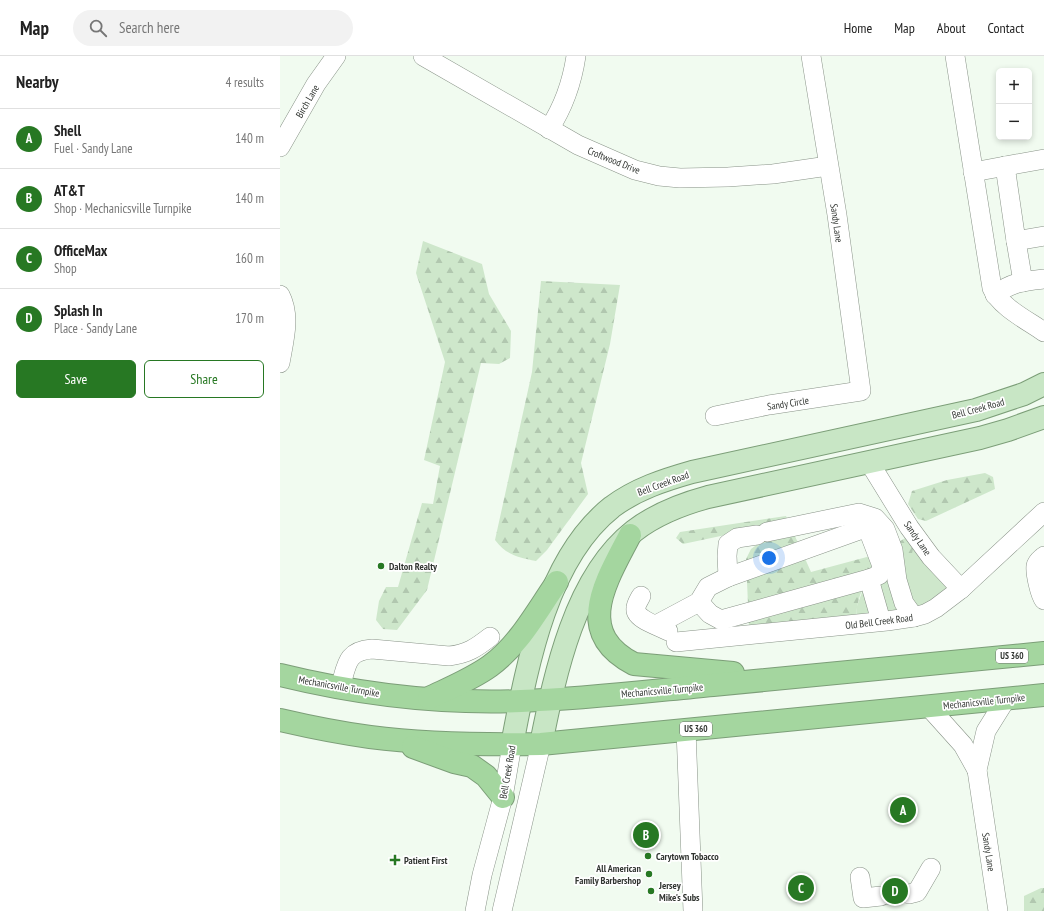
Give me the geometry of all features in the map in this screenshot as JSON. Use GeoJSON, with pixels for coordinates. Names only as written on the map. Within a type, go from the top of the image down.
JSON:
{"type":"FeatureCollection","features":[{"type":"Feature","properties":{"kind":"highway"},"geometry":{"type":"LineString","coordinates":[[630,535],[606,582],[601,596],[599,609],[600,624],[604,638],[622,658],[634,664],[647,666],[792,678]]}},
{"type":"Feature","properties":{"kind":"highway"},"geometry":{"type":"LineString","coordinates":[[428,698],[478,674],[502,657],[516,642],[557,582]]}},
{"type":"Feature","properties":{"kind":"highway","name":"Mechanicsville Turnpike"},"geometry":{"type":"LineString","coordinates":[[280,675],[340,688],[390,695],[520,702],[792,678],[1044,653]]}},
{"type":"Feature","properties":{"kind":"highway","name":"Mechanicsville Turnpike"},"geometry":{"type":"LineString","coordinates":[[280,720],[362,736],[389,739],[512,745],[541,744],[1044,695]]}},
{"type":"Feature","properties":{"kind":"highway"},"geometry":{"type":"LineString","coordinates":[[389,739],[454,762],[472,766],[486,776],[503,797]]}},
{"type":"Feature","properties":{"kind":"main road","name":"Bell Creek Road"},"geometry":{"type":"LineString","coordinates":[[512,745],[520,702],[535,640],[557,582],[578,543],[594,523],[613,506],[649,486],[699,471],[976,410],[1024,394],[1044,384]]}},
{"type":"Feature","properties":{"kind":"main road"},"geometry":{"type":"LineString","coordinates":[[541,744],[549,700],[563,650],[586,593],[602,567],[617,548],[630,535],[655,518],[689,502],[708,497],[980,438],[1044,417]]}},
{"type":"Feature","properties":{"kind":"street","name":"Birch Lane"},"geometry":{"type":"LineString","coordinates":[[280,147],[316,84],[336,56]]}},
{"type":"Feature","properties":{"kind":"street","name":"Croftwood Drive"},"geometry":{"type":"LineString","coordinates":[[423,56],[578,145],[635,170],[659,176],[680,178],[773,174],[828,166]]}},
{"type":"Feature","properties":{"kind":"street"},"geometry":{"type":"LineString","coordinates":[[549,129],[566,98],[573,77],[576,56]]}},
{"type":"Feature","properties":{"kind":"street","name":"Sandy Lane"},"geometry":{"type":"LineString","coordinates":[[811,56],[837,215],[861,391]]}},
{"type":"Feature","properties":{"kind":"street"},"geometry":{"type":"LineString","coordinates":[[955,56],[992,288],[995,295],[1002,302],[1044,332]]}},
{"type":"Feature","properties":{"kind":"street"},"geometry":{"type":"LineString","coordinates":[[974,172],[1044,159]]}},
{"type":"Feature","properties":{"kind":"street"},"geometry":{"type":"LineString","coordinates":[[1005,166],[1023,282]]}},
{"type":"Feature","properties":{"kind":"street"},"geometry":{"type":"LineString","coordinates":[[1016,241],[1044,236]]}},
{"type":"Feature","properties":{"kind":"street"},"geometry":{"type":"LineString","coordinates":[[995,295],[1004,288],[1023,282],[1044,279]]}},
{"type":"Feature","properties":{"kind":"street"},"geometry":{"type":"LineString","coordinates":[[280,295],[285,308],[287,322],[280,363]]}},
{"type":"Feature","properties":{"kind":"street","name":"Sandy Circle"},"geometry":{"type":"LineString","coordinates":[[715,416],[769,405],[861,391]]}},
{"type":"Feature","properties":{"kind":"street","name":"Sandy Lane"},"geometry":{"type":"LineString","coordinates":[[869,462],[909,527],[931,557],[961,589]]}},
{"type":"Feature","properties":{"kind":"street","name":"Old Bell Creek Road"},"geometry":{"type":"LineString","coordinates":[[656,625],[683,641],[881,622],[925,614],[936,608],[961,589],[1044,512]]}},
{"type":"Feature","properties":{"kind":"street"},"geometry":{"type":"LineString","coordinates":[[728,576],[728,544],[737,538],[859,513],[875,518],[885,529],[893,550],[897,580],[904,603],[914,617]]}},
{"type":"Feature","properties":{"kind":"street"},"geometry":{"type":"LineString","coordinates":[[641,596],[636,606],[636,612],[639,617],[656,625],[699,602],[708,587],[728,576],[862,529],[869,532],[882,566],[879,575],[869,579],[721,620],[710,614],[699,602]]}},
{"type":"Feature","properties":{"kind":"street"},"geometry":{"type":"LineString","coordinates":[[1044,556],[1039,560],[1036,568],[1041,596],[1044,600]]}},
{"type":"Feature","properties":{"kind":"street"},"geometry":{"type":"LineString","coordinates":[[869,579],[881,622]]}},
{"type":"Feature","properties":{"kind":"street"},"geometry":{"type":"LineString","coordinates":[[340,688],[348,660],[353,654],[361,650],[372,649],[449,656],[461,655],[470,651],[490,637]]}},
{"type":"Feature","properties":{"kind":"street","name":"Sandy Lane"},"geometry":{"type":"LineString","coordinates":[[977,770],[986,731],[1006,699]]}},
{"type":"Feature","properties":{"kind":"street","name":"Sandy Lane"},"geometry":{"type":"LineString","coordinates":[[928,706],[963,745],[977,770],[998,911]]}},
{"type":"Feature","properties":{"kind":"street"},"geometry":{"type":"LineString","coordinates":[[686,730],[693,911]]}},
{"type":"Feature","properties":{"kind":"street"},"geometry":{"type":"LineString","coordinates":[[502,911],[541,744]]}},
{"type":"Feature","properties":{"kind":"street","name":"Bell Creek Road"},"geometry":{"type":"LineString","coordinates":[[475,911],[482,875],[503,797],[512,745]]}},
{"type":"Feature","properties":{"kind":"street"},"geometry":{"type":"LineString","coordinates":[[909,894],[917,892],[931,868]]}},
{"type":"Feature","properties":{"kind":"street"},"geometry":{"type":"LineString","coordinates":[[860,878],[863,898],[881,896]]}},
{"type":"Feature","properties":{"kind":"green space"},"geometry":{"type":"Polygon","coordinates":[[[423,241],[482,264],[489,294],[511,331],[510,358],[499,364],[481,363],[427,590],[397,630],[383,629],[376,620],[379,601],[386,587],[398,587],[422,503],[433,504],[440,466],[424,460],[445,362],[416,273],[423,241]]]}},
{"type":"Feature","properties":{"kind":"green space"},"geometry":{"type":"Polygon","coordinates":[[[541,281],[620,285],[610,344],[581,463],[588,494],[547,550],[536,561],[513,555],[499,545],[495,540],[532,372],[541,281]]]}},
{"type":"Feature","properties":{"kind":"green space"},"geometry":{"type":"Polygon","coordinates":[[[985,473],[993,477],[995,489],[926,521],[918,519],[908,504],[912,491],[947,480],[985,473]]]}},
{"type":"Feature","properties":{"kind":"green space"},"geometry":{"type":"Polygon","coordinates":[[[786,516],[811,572],[878,554],[907,537],[914,544],[911,558],[893,566],[868,581],[860,596],[856,616],[749,627],[746,559],[751,549],[762,541],[749,530],[683,544],[676,538],[680,532],[786,516]]]}},
{"type":"Feature","properties":{"kind":"green space"},"geometry":{"type":"Polygon","coordinates":[[[914,544],[948,585],[948,590],[923,607],[856,616],[857,606],[865,584],[914,544]]]}},
{"type":"Feature","properties":{"kind":"green space"},"geometry":{"type":"Polygon","coordinates":[[[1044,888],[1044,911],[1024,911],[1024,896],[1044,888]]]}},
{"type":"Feature","properties":{"kind":"tunnel"},"geometry":{"type":"LineString","coordinates":[[881,896],[909,894]]}},
{"type":"Feature","properties":{"kind":"place","name":"Dalton Realty"},"geometry":{"type":"Point","coordinates":[381,566]}},
{"type":"Feature","properties":{"kind":"place","name":"Shell"},"geometry":{"type":"Point","coordinates":[903,810]}},
{"type":"Feature","properties":{"kind":"place","name":"AT&T"},"geometry":{"type":"Point","coordinates":[646,835]}},
{"type":"Feature","properties":{"kind":"place","name":"Carytown Tobacco"},"geometry":{"type":"Point","coordinates":[648,856]}},
{"type":"Feature","properties":{"kind":"place","name":"Patient First"},"geometry":{"type":"Point","coordinates":[395,860]}},
{"type":"Feature","properties":{"kind":"place","name":"All American Family Barbershop"},"geometry":{"type":"Point","coordinates":[649,874]}},
{"type":"Feature","properties":{"kind":"place","name":"OfficeMax"},"geometry":{"type":"Point","coordinates":[801,888]}},
{"type":"Feature","properties":{"kind":"place","name":"Jersey Mike's Subs"},"geometry":{"type":"Point","coordinates":[651,891]}},
{"type":"Feature","properties":{"kind":"place","name":"Splash In"},"geometry":{"type":"Point","coordinates":[895,891]}}]}
